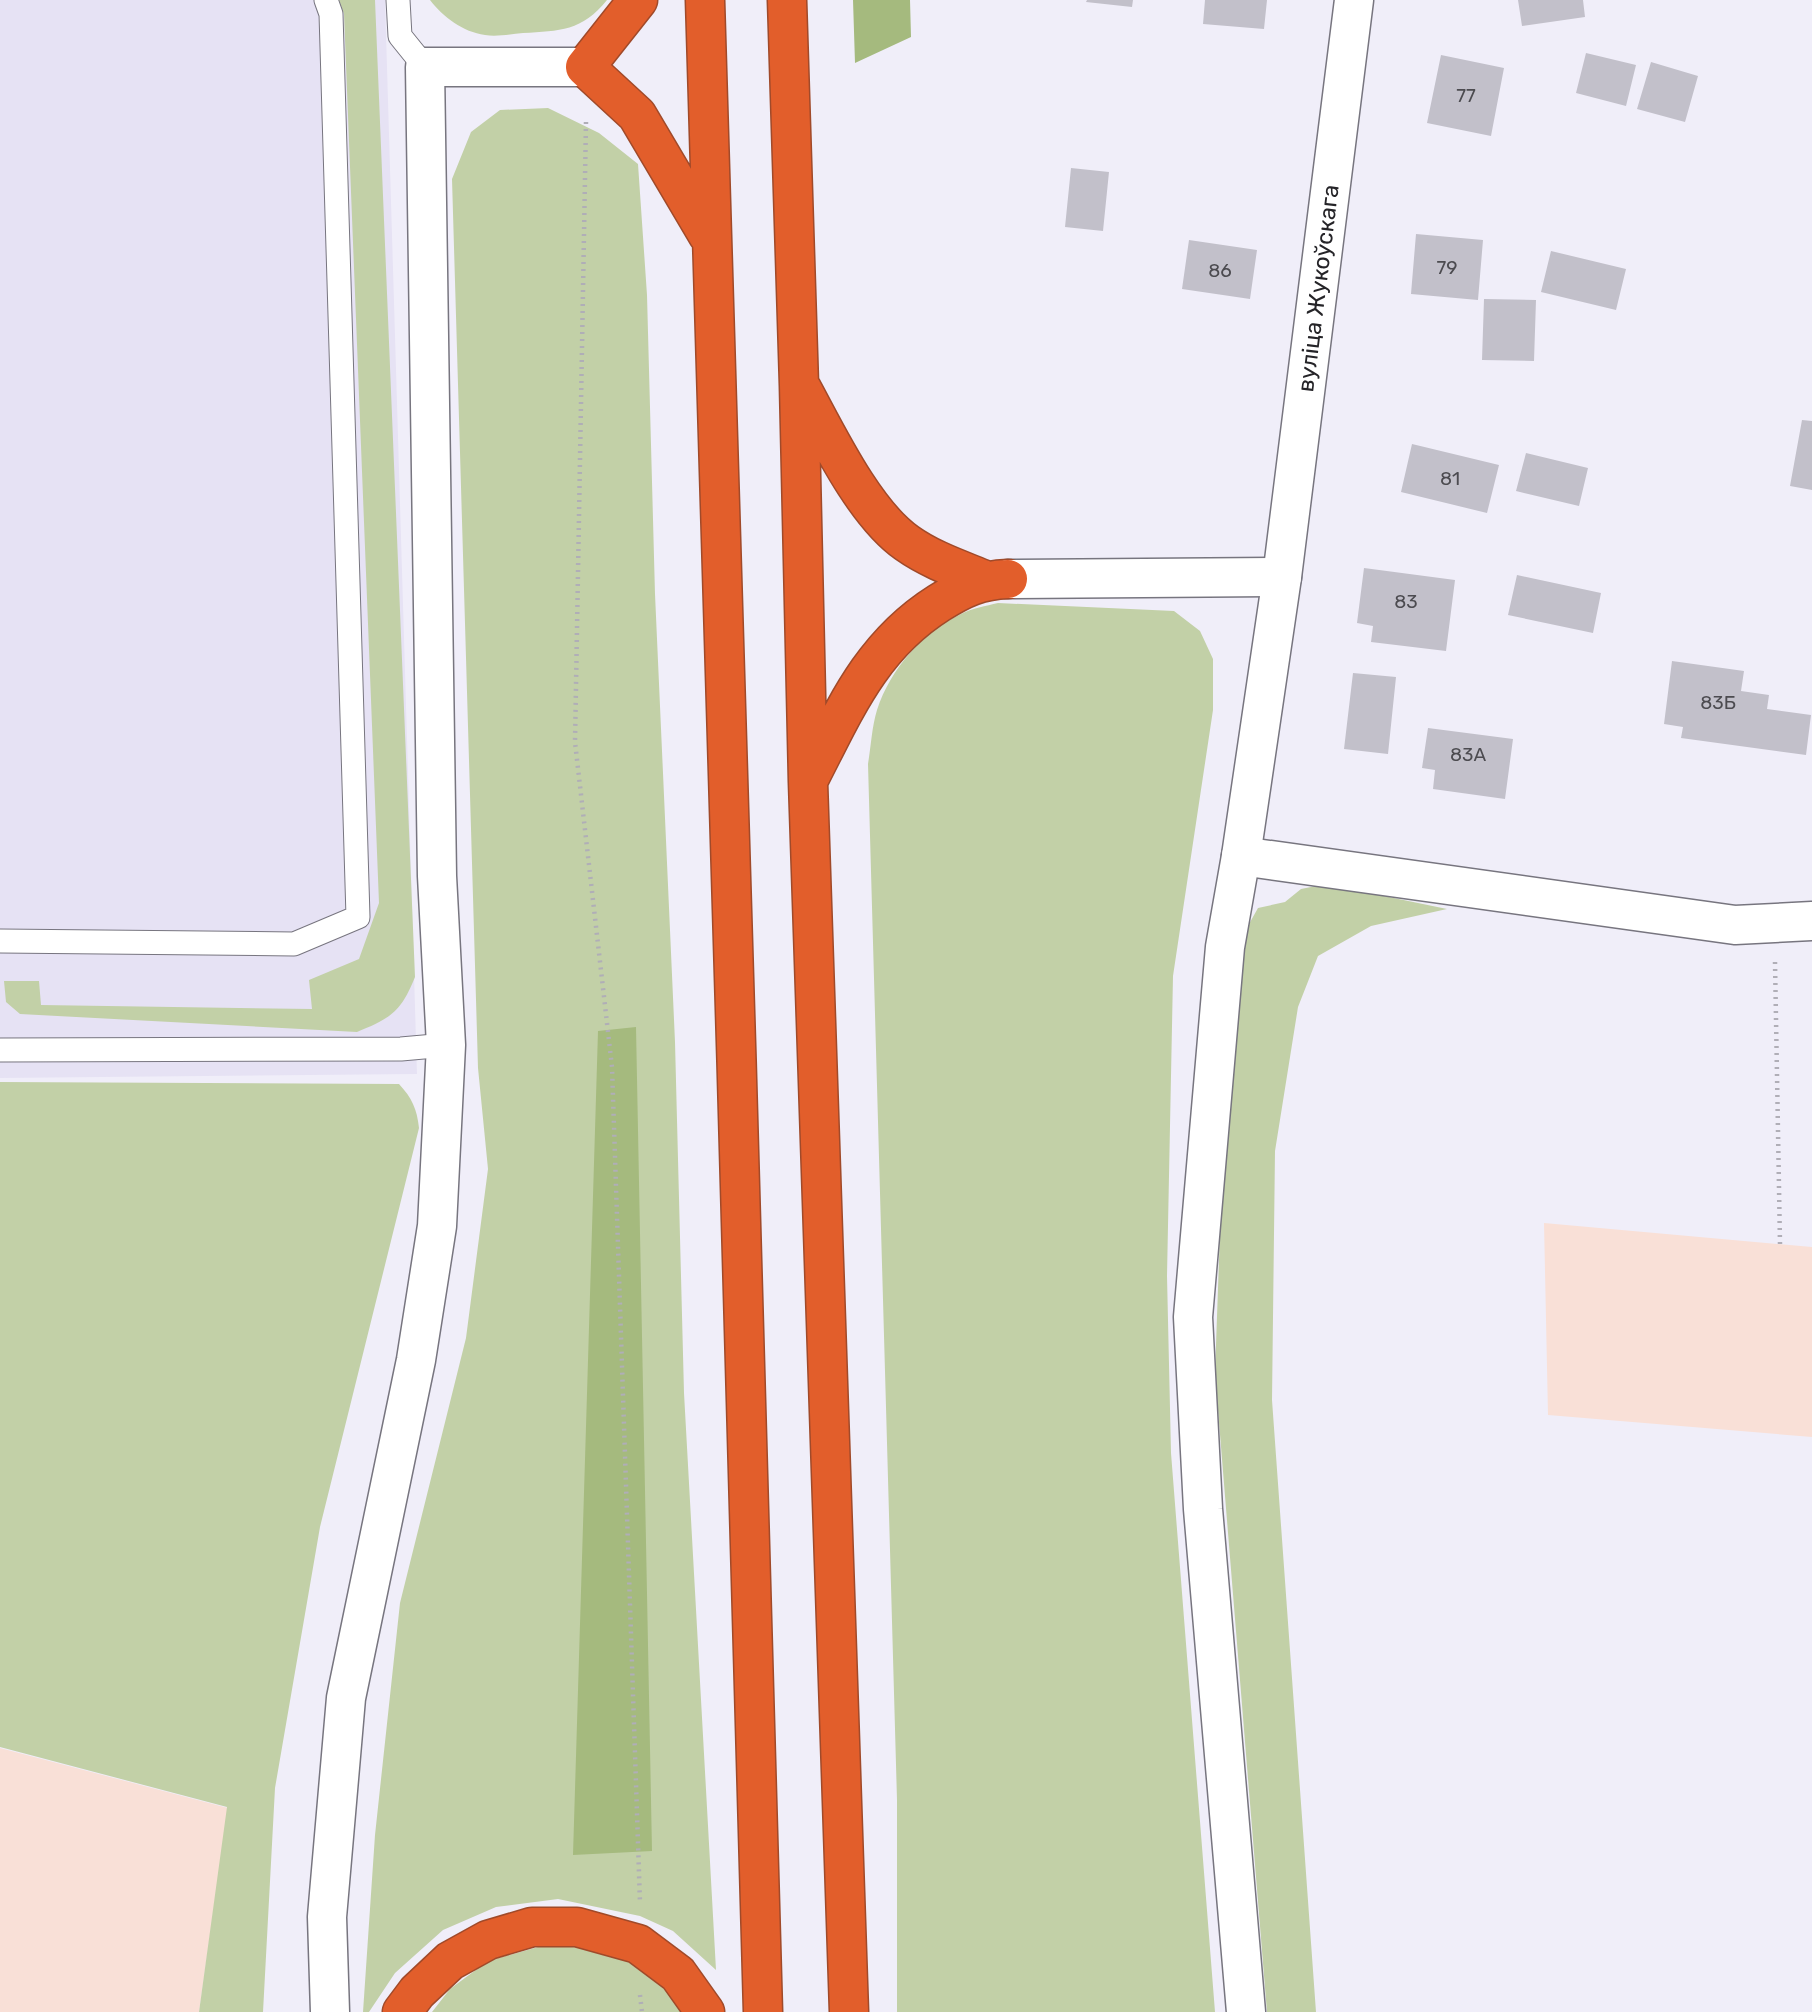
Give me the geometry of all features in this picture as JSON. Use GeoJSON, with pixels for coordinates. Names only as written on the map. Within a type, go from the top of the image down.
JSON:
{"type":"FeatureCollection","features":[{"type":"Feature","properties":{"kind":"highway"},"geometry":{"type":"LineString","coordinates":[[638,0],[585,67],[637,115],[710,238]]}},
{"type":"Feature","properties":{"kind":"highway"},"geometry":{"type":"LineString","coordinates":[[705,0],[710,238],[756,1688],[763,2012]]}},
{"type":"Feature","properties":{"kind":"highway"},"geometry":{"type":"LineString","coordinates":[[787,0],[799,385],[807,782],[849,2012]]}},
{"type":"Feature","properties":{"kind":"highway"},"geometry":{"type":"LineString","coordinates":[[799,385],[860,491],[906,542],[942,563],[997,579]]}},
{"type":"Feature","properties":{"kind":"highway"},"geometry":{"type":"LineString","coordinates":[[807,782],[851,698],[882,650],[914,619],[952,595],[997,579]]}},
{"type":"Feature","properties":{"kind":"highway"},"geometry":{"type":"LineString","coordinates":[[402,2012],[416,1992],[450,1961],[488,1940],[532,1927],[577,1927],[638,1944],[678,1974],[705,2012]]}},
{"type":"Feature","properties":{"kind":"street","name":"вуліца Жукоўскага"},"geometry":{"type":"LineString","coordinates":[[1246,2012],[1203,1509],[1194,1317],[1225,947],[1282,577],[1354,0]]}},
{"type":"Feature","properties":{"kind":"street"},"geometry":{"type":"LineString","coordinates":[[330,2012],[327,1917],[346,1698],[416,1360],[437,1226],[446,1045],[437,876],[425,67],[585,67]]}},
{"type":"Feature","properties":{"kind":"street"},"geometry":{"type":"LineString","coordinates":[[997,579],[1282,577]]}},
{"type":"Feature","properties":{"kind":"street"},"geometry":{"type":"LineString","coordinates":[[1241,856],[1735,925],[1812,921]]}},
{"type":"Feature","properties":{"kind":"lane"},"geometry":{"type":"LineString","coordinates":[[0,941],[293,944],[358,916],[331,14],[326,0]]}},
{"type":"Feature","properties":{"kind":"lane"},"geometry":{"type":"LineString","coordinates":[[398,0],[400,36],[425,67]]}},
{"type":"Feature","properties":{"kind":"lane"},"geometry":{"type":"LineString","coordinates":[[0,1050],[401,1049],[446,1045]]}},
{"type":"Feature","properties":{"kind":"path"},"geometry":{"type":"LineString","coordinates":[[586,127],[575,742],[612,1066],[640,1916]]}},
{"type":"Feature","properties":{"kind":"path"},"geometry":{"type":"LineString","coordinates":[[1774,922],[1780,1244]]}},
{"type":"Feature","properties":{"kind":"shaded area"},"geometry":{"type":"Polygon","coordinates":[[[0,0],[385,0],[417,1074],[0,1078],[0,0]]]}},
{"type":"Feature","properties":{"kind":"shaded area"},"geometry":{"type":"Polygon","coordinates":[[[1544,1223],[1812,1247],[1812,1437],[1548,1415],[1544,1223]]]}},
{"type":"Feature","properties":{"kind":"shaded area"},"geometry":{"type":"Polygon","coordinates":[[[0,1748],[228,1808],[199,2012],[0,2012],[0,1748]]]}},
{"type":"Feature","properties":{"kind":"green space"},"geometry":{"type":"Polygon","coordinates":[[[339,0],[375,0],[415,977],[405,998],[387,1018],[357,1032],[20,1014],[6,1002],[4,981],[39,981],[41,1005],[312,1009],[309,980],[359,959],[379,903],[344,14],[339,0]]]}},
{"type":"Feature","properties":{"kind":"green space"},"geometry":{"type":"Polygon","coordinates":[[[430,0],[607,0],[579,24],[559,30],[494,36],[461,27],[447,18],[430,0]]]}},
{"type":"Feature","properties":{"kind":"green space"},"geometry":{"type":"Polygon","coordinates":[[[853,0],[910,0],[911,37],[855,63],[853,0]]]}},
{"type":"Feature","properties":{"kind":"green space"},"geometry":{"type":"Polygon","coordinates":[[[548,108],[599,133],[638,164],[647,295],[655,594],[675,1042],[684,1393],[716,1970],[673,1931],[640,1916],[558,1899],[496,1907],[443,1930],[395,1973],[369,2012],[363,2012],[375,1835],[400,1603],[466,1338],[488,1169],[478,1068],[452,179],[471,132],[500,110],[548,108]]]}},
{"type":"Feature","properties":{"kind":"green space"},"geometry":{"type":"Polygon","coordinates":[[[998,603],[1174,611],[1200,631],[1213,659],[1213,710],[1173,976],[1167,1276],[1171,1453],[1215,2012],[897,2012],[897,1800],[868,764],[877,710],[899,666],[933,631],[947,622],[970,610],[998,603]]]}},
{"type":"Feature","properties":{"kind":"green space"},"geometry":{"type":"Polygon","coordinates":[[[1326,884],[1447,909],[1371,926],[1318,956],[1298,1007],[1275,1151],[1272,1400],[1316,2012],[1267,2012],[1215,1373],[1222,1175],[1244,933],[1258,908],[1285,902],[1301,889],[1326,884]]]}},
{"type":"Feature","properties":{"kind":"green space"},"geometry":{"type":"Polygon","coordinates":[[[636,1027],[652,1851],[573,1855],[598,1031],[636,1027]]]}},
{"type":"Feature","properties":{"kind":"green space"},"geometry":{"type":"Polygon","coordinates":[[[0,1082],[399,1084],[411,1099],[417,1115],[419,1128],[320,1527],[275,1788],[263,2012],[199,2012],[227,1807],[0,1747],[0,1082]]]}},
{"type":"Feature","properties":{"kind":"green space"},"geometry":{"type":"Polygon","coordinates":[[[545,1945],[588,1945],[638,1964],[664,1983],[685,2012],[432,2012],[450,1989],[488,1961],[545,1945]]]}},
{"type":"Feature","properties":{"kind":"building"},"geometry":{"type":"Polygon","coordinates":[[[1133,0],[1132,7],[1086,2],[1133,0]]]}},
{"type":"Feature","properties":{"kind":"building"},"geometry":{"type":"Polygon","coordinates":[[[1205,0],[1267,0],[1264,29],[1203,24],[1205,0]]]}},
{"type":"Feature","properties":{"kind":"building"},"geometry":{"type":"Polygon","coordinates":[[[1518,0],[1583,0],[1585,17],[1522,26],[1518,0]]]}},
{"type":"Feature","properties":{"kind":"building"},"geometry":{"type":"Polygon","coordinates":[[[1586,53],[1636,65],[1626,106],[1576,93],[1586,53]]]}},
{"type":"Feature","properties":{"kind":"building"},"geometry":{"type":"Polygon","coordinates":[[[1441,55],[1504,68],[1491,136],[1427,123],[1441,55]]]}},
{"type":"Feature","properties":{"kind":"building"},"geometry":{"type":"Polygon","coordinates":[[[1651,62],[1698,76],[1685,122],[1637,109],[1651,62]]]}},
{"type":"Feature","properties":{"kind":"building"},"geometry":{"type":"Polygon","coordinates":[[[1071,168],[1109,172],[1103,231],[1065,227],[1071,168]]]}},
{"type":"Feature","properties":{"kind":"building"},"geometry":{"type":"Polygon","coordinates":[[[1416,234],[1483,240],[1478,300],[1411,294],[1416,234]]]}},
{"type":"Feature","properties":{"kind":"building"},"geometry":{"type":"Polygon","coordinates":[[[1189,240],[1257,250],[1250,299],[1182,289],[1189,240]]]}},
{"type":"Feature","properties":{"kind":"building"},"geometry":{"type":"Polygon","coordinates":[[[1551,251],[1626,269],[1616,310],[1541,292],[1551,251]]]}},
{"type":"Feature","properties":{"kind":"building"},"geometry":{"type":"Polygon","coordinates":[[[1484,299],[1536,300],[1534,361],[1482,360],[1484,299]]]}},
{"type":"Feature","properties":{"kind":"building"},"geometry":{"type":"Polygon","coordinates":[[[1802,420],[1812,421],[1812,490],[1790,486],[1802,420]]]}},
{"type":"Feature","properties":{"kind":"building"},"geometry":{"type":"Polygon","coordinates":[[[1412,444],[1499,465],[1487,513],[1401,492],[1412,444]]]}},
{"type":"Feature","properties":{"kind":"building"},"geometry":{"type":"Polygon","coordinates":[[[1526,453],[1588,468],[1579,506],[1516,491],[1526,453]]]}},
{"type":"Feature","properties":{"kind":"building"},"geometry":{"type":"Polygon","coordinates":[[[1364,568],[1455,580],[1446,651],[1371,642],[1373,626],[1357,623],[1364,568]]]}},
{"type":"Feature","properties":{"kind":"building"},"geometry":{"type":"Polygon","coordinates":[[[1517,575],[1601,593],[1593,633],[1508,615],[1517,575]]]}},
{"type":"Feature","properties":{"kind":"building"},"geometry":{"type":"Polygon","coordinates":[[[1672,661],[1744,671],[1741,691],[1769,695],[1767,709],[1811,715],[1806,755],[1681,738],[1683,727],[1664,724],[1672,661]]]}},
{"type":"Feature","properties":{"kind":"building"},"geometry":{"type":"Polygon","coordinates":[[[1353,673],[1396,677],[1388,754],[1344,749],[1353,673]]]}},
{"type":"Feature","properties":{"kind":"building"},"geometry":{"type":"Polygon","coordinates":[[[1428,728],[1513,739],[1505,799],[1433,789],[1435,770],[1422,768],[1428,728]]]}}]}
